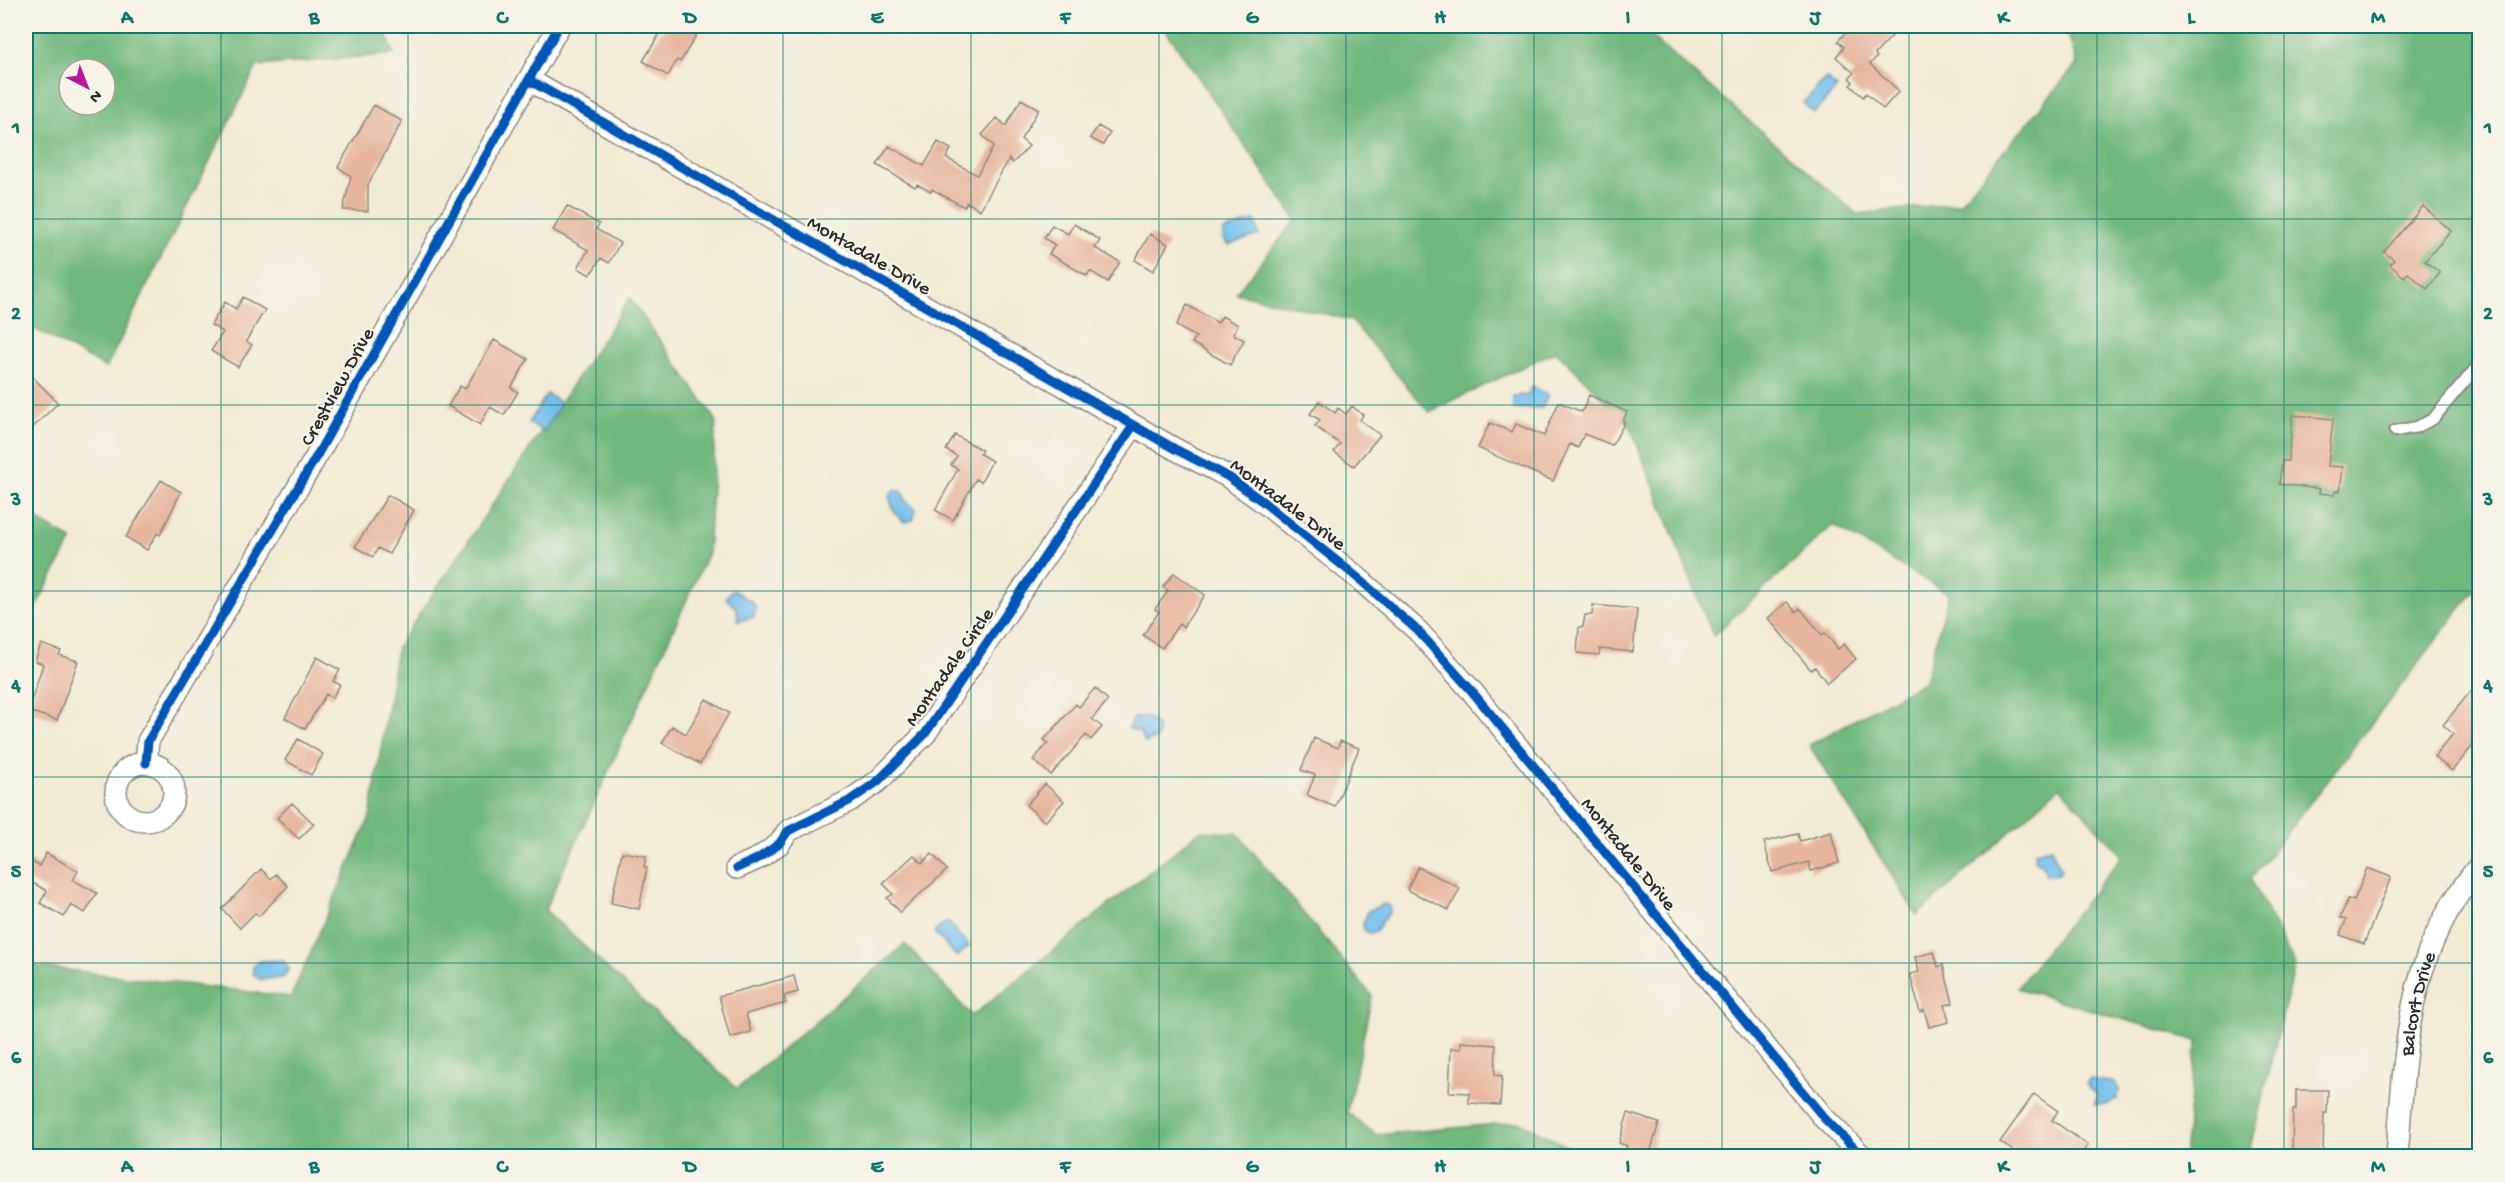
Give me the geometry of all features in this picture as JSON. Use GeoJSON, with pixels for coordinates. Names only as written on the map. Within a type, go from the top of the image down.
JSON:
{"type":"FeatureCollection","features":[{"type":"Feature","properties":{"kind":"street","name":"Crestview Drive"},"geometry":{"type":"LineString","coordinates":[[146,762],[148,741],[316,457],[559,26]]}},
{"type":"Feature","properties":{"kind":"street","name":"Montadale Drive"},"geometry":{"type":"LineString","coordinates":[[529,80],[1133,426],[1227,476],[1358,578],[1418,631],[1512,738],[1825,1119],[1862,1156]]}},
{"type":"Feature","properties":{"kind":"street","name":"Montadale Circle"},"geometry":{"type":"LineString","coordinates":[[737,868],[759,858],[779,844],[788,831],[849,801],[877,782],[925,734],[1133,426]]}},
{"type":"Feature","properties":{"kind":"street","name":"Balcort Drive"},"geometry":{"type":"LineString","coordinates":[[2397,1156],[2407,1030],[2421,969],[2448,909],[2480,865]]}},
{"type":"Feature","properties":{"kind":"lane"},"geometry":{"type":"LineString","coordinates":[[2395,431],[2417,427],[2433,419],[2480,363]]}},
{"type":"Feature","properties":{"kind":"green space"},"geometry":{"type":"Polygon","coordinates":[[[26,26],[383,26],[394,54],[257,66],[106,368],[26,324],[26,26]]]}},
{"type":"Feature","properties":{"kind":"green space"},"geometry":{"type":"Polygon","coordinates":[[[1163,26],[1639,26],[1857,214],[1960,203],[2077,64],[2066,26],[2479,26],[2479,585],[2251,879],[2295,965],[2248,1156],[2184,1156],[2197,1041],[2017,988],[2122,856],[2060,787],[1917,915],[1809,745],[1925,681],[1949,594],[1833,525],[1713,636],[1629,424],[1556,351],[1429,412],[1351,320],[1236,293],[1296,220],[1163,26]]]}},
{"type":"Feature","properties":{"kind":"green space"},"geometry":{"type":"Polygon","coordinates":[[[630,298],[716,420],[708,553],[545,910],[737,1089],[905,944],[972,1016],[1200,831],[1237,833],[1372,996],[1347,1112],[1376,1135],[1520,1122],[1585,1156],[26,1156],[26,965],[291,997],[370,817],[397,648],[630,298]]]}},
{"type":"Feature","properties":{"kind":"green space"},"geometry":{"type":"Polygon","coordinates":[[[26,513],[72,540],[26,625],[26,513]]]}},
{"type":"Feature","properties":{"kind":"water"},"geometry":{"type":"Polygon","coordinates":[[[1826,78],[1837,88],[1814,113],[1803,103],[1826,78]]]}},
{"type":"Feature","properties":{"kind":"water"},"geometry":{"type":"Polygon","coordinates":[[[1255,220],[1259,235],[1228,245],[1223,239],[1224,231],[1255,220]]]}},
{"type":"Feature","properties":{"kind":"water"},"geometry":{"type":"Polygon","coordinates":[[[1532,387],[1548,395],[1542,408],[1513,409],[1513,396],[1528,395],[1532,387]]]}},
{"type":"Feature","properties":{"kind":"water"},"geometry":{"type":"Polygon","coordinates":[[[547,394],[561,403],[544,432],[529,423],[547,394]]]}},
{"type":"Feature","properties":{"kind":"water"},"geometry":{"type":"Polygon","coordinates":[[[895,489],[902,491],[906,501],[916,509],[913,520],[904,522],[895,513],[889,497],[895,489]]]}},
{"type":"Feature","properties":{"kind":"water"},"geometry":{"type":"Polygon","coordinates":[[[732,590],[751,601],[756,607],[754,617],[738,621],[737,609],[726,598],[732,590]]]}},
{"type":"Feature","properties":{"kind":"water"},"geometry":{"type":"Polygon","coordinates":[[[1146,717],[1156,725],[1158,734],[1157,738],[1145,743],[1140,733],[1128,728],[1133,718],[1146,717]]]}},
{"type":"Feature","properties":{"kind":"water"},"geometry":{"type":"Polygon","coordinates":[[[2051,848],[2061,870],[2059,874],[2046,875],[2043,865],[2034,860],[2035,852],[2051,848]]]}},
{"type":"Feature","properties":{"kind":"water"},"geometry":{"type":"Polygon","coordinates":[[[1384,904],[1389,906],[1390,911],[1375,932],[1371,934],[1364,930],[1363,924],[1368,911],[1384,904]]]}},
{"type":"Feature","properties":{"kind":"water"},"geometry":{"type":"Polygon","coordinates":[[[947,921],[969,946],[957,957],[934,932],[947,921]]]}},
{"type":"Feature","properties":{"kind":"water"},"geometry":{"type":"Polygon","coordinates":[[[283,960],[289,969],[283,978],[259,979],[253,974],[253,966],[259,961],[283,960]]]}},
{"type":"Feature","properties":{"kind":"water"},"geometry":{"type":"Polygon","coordinates":[[[2090,1079],[2115,1083],[2119,1090],[2117,1099],[2109,1104],[2095,1104],[2097,1094],[2086,1084],[2090,1079]]]}},
{"type":"Feature","properties":{"kind":"building"},"geometry":{"type":"Polygon","coordinates":[[[668,26],[702,26],[680,62],[677,60],[668,76],[643,61],[662,30],[664,31],[668,26]]]}},
{"type":"Feature","properties":{"kind":"building"},"geometry":{"type":"Polygon","coordinates":[[[1852,26],[1883,26],[1893,35],[1875,54],[1877,57],[1870,64],[1899,91],[1883,109],[1866,93],[1863,97],[1850,85],[1853,82],[1849,78],[1854,73],[1836,57],[1844,47],[1838,41],[1852,26]]]}},
{"type":"Feature","properties":{"kind":"building"},"geometry":{"type":"Polygon","coordinates":[[[1021,99],[1039,109],[1021,139],[1029,146],[1013,163],[1009,159],[980,210],[967,202],[964,207],[932,189],[931,192],[917,184],[915,187],[877,165],[889,146],[924,166],[938,142],[951,149],[946,158],[977,175],[994,146],[982,135],[997,118],[1006,126],[1021,99]]]}},
{"type":"Feature","properties":{"kind":"building"},"geometry":{"type":"Polygon","coordinates":[[[374,105],[402,121],[368,185],[368,211],[343,210],[351,176],[338,167],[374,105]]]}},
{"type":"Feature","properties":{"kind":"building"},"geometry":{"type":"Polygon","coordinates":[[[1098,126],[1110,133],[1103,145],[1090,138],[1098,126]]]}},
{"type":"Feature","properties":{"kind":"building"},"geometry":{"type":"Polygon","coordinates":[[[567,206],[599,224],[596,229],[620,243],[609,263],[601,258],[590,275],[578,268],[588,250],[553,230],[567,206]]]}},
{"type":"Feature","properties":{"kind":"building"},"geometry":{"type":"Polygon","coordinates":[[[2423,206],[2451,231],[2425,261],[2440,273],[2427,289],[2408,273],[2404,277],[2390,265],[2394,260],[2384,252],[2423,206]]]}},
{"type":"Feature","properties":{"kind":"building"},"geometry":{"type":"Polygon","coordinates":[[[1074,224],[1100,240],[1095,248],[1120,262],[1108,282],[1090,271],[1087,276],[1049,254],[1055,245],[1044,238],[1052,225],[1068,234],[1074,224]]]}},
{"type":"Feature","properties":{"kind":"building"},"geometry":{"type":"Polygon","coordinates":[[[1150,234],[1168,244],[1153,271],[1135,260],[1150,234]]]}},
{"type":"Feature","properties":{"kind":"building"},"geometry":{"type":"Polygon","coordinates":[[[243,297],[265,310],[246,341],[252,345],[238,367],[211,351],[223,332],[211,325],[225,302],[236,309],[243,297]]]}},
{"type":"Feature","properties":{"kind":"building"},"geometry":{"type":"Polygon","coordinates":[[[1187,305],[1218,323],[1222,316],[1238,325],[1233,334],[1244,340],[1230,365],[1192,343],[1196,337],[1176,326],[1187,305]]]}},
{"type":"Feature","properties":{"kind":"building"},"geometry":{"type":"Polygon","coordinates":[[[494,340],[528,359],[511,388],[518,392],[504,415],[490,407],[480,425],[448,406],[460,386],[465,389],[494,340]]]}},
{"type":"Feature","properties":{"kind":"building"},"geometry":{"type":"Polygon","coordinates":[[[26,370],[58,403],[26,434],[26,370]]]}},
{"type":"Feature","properties":{"kind":"building"},"geometry":{"type":"Polygon","coordinates":[[[1589,395],[1627,412],[1623,421],[1625,422],[1612,445],[1584,434],[1578,448],[1570,444],[1553,481],[1478,448],[1490,423],[1512,432],[1516,424],[1544,436],[1559,402],[1582,412],[1589,395]]]}},
{"type":"Feature","properties":{"kind":"building"},"geometry":{"type":"Polygon","coordinates":[[[1319,401],[1335,413],[1338,408],[1346,414],[1352,406],[1363,415],[1360,420],[1380,435],[1354,466],[1334,452],[1340,444],[1315,426],[1320,420],[1310,414],[1319,401]]]}},
{"type":"Feature","properties":{"kind":"building"},"geometry":{"type":"Polygon","coordinates":[[[2293,415],[2333,419],[2328,466],[2343,467],[2340,491],[2335,491],[2335,495],[2319,493],[2320,489],[2279,484],[2282,461],[2288,461],[2293,415]]]}},
{"type":"Feature","properties":{"kind":"building"},"geometry":{"type":"Polygon","coordinates":[[[955,435],[982,450],[980,454],[992,461],[981,482],[976,479],[953,520],[935,510],[958,469],[951,465],[957,456],[946,450],[955,435]]]}},
{"type":"Feature","properties":{"kind":"building"},"geometry":{"type":"Polygon","coordinates":[[[161,480],[181,492],[160,535],[157,533],[147,550],[126,537],[161,480]]]}},
{"type":"Feature","properties":{"kind":"building"},"geometry":{"type":"Polygon","coordinates":[[[388,495],[414,510],[389,554],[378,548],[373,557],[355,547],[388,495]]]}},
{"type":"Feature","properties":{"kind":"building"},"geometry":{"type":"Polygon","coordinates":[[[1174,573],[1205,595],[1183,627],[1179,624],[1162,648],[1143,635],[1159,612],[1155,609],[1168,591],[1163,587],[1174,573]]]}},
{"type":"Feature","properties":{"kind":"building"},"geometry":{"type":"Polygon","coordinates":[[[1787,602],[1796,612],[1800,608],[1822,635],[1825,633],[1838,649],[1844,644],[1856,659],[1827,683],[1815,667],[1811,670],[1768,618],[1787,602]]]}},
{"type":"Feature","properties":{"kind":"building"},"geometry":{"type":"Polygon","coordinates":[[[1593,605],[1637,609],[1633,652],[1600,649],[1599,655],[1577,653],[1579,627],[1583,627],[1585,615],[1592,615],[1593,605]]]}},
{"type":"Feature","properties":{"kind":"building"},"geometry":{"type":"Polygon","coordinates":[[[41,644],[61,651],[59,655],[78,661],[57,720],[28,711],[43,664],[35,661],[41,644]]]}},
{"type":"Feature","properties":{"kind":"building"},"geometry":{"type":"Polygon","coordinates":[[[317,657],[340,670],[333,681],[340,685],[332,698],[326,694],[305,729],[285,718],[317,657]]]}},
{"type":"Feature","properties":{"kind":"building"},"geometry":{"type":"Polygon","coordinates":[[[2480,680],[2480,737],[2452,771],[2434,757],[2453,734],[2443,725],[2480,680]]]}},
{"type":"Feature","properties":{"kind":"building"},"geometry":{"type":"Polygon","coordinates":[[[1095,688],[1108,700],[1092,719],[1102,727],[1091,740],[1086,735],[1051,775],[1033,760],[1048,743],[1044,740],[1076,704],[1079,707],[1095,688]]]}},
{"type":"Feature","properties":{"kind":"building"},"geometry":{"type":"Polygon","coordinates":[[[706,699],[729,713],[700,764],[662,743],[672,726],[686,734],[706,699]]]}},
{"type":"Feature","properties":{"kind":"building"},"geometry":{"type":"Polygon","coordinates":[[[1314,738],[1338,748],[1340,741],[1359,748],[1335,807],[1307,795],[1315,775],[1301,770],[1314,738]]]}},
{"type":"Feature","properties":{"kind":"building"},"geometry":{"type":"Polygon","coordinates":[[[298,739],[323,754],[311,775],[285,760],[298,739]]]}},
{"type":"Feature","properties":{"kind":"building"},"geometry":{"type":"Polygon","coordinates":[[[1045,784],[1064,801],[1045,822],[1026,805],[1045,784]]]}},
{"type":"Feature","properties":{"kind":"building"},"geometry":{"type":"Polygon","coordinates":[[[292,803],[314,824],[299,839],[277,818],[292,803]]]}},
{"type":"Feature","properties":{"kind":"building"},"geometry":{"type":"Polygon","coordinates":[[[1831,832],[1839,863],[1811,871],[1809,862],[1772,872],[1764,842],[1798,834],[1800,841],[1831,832]]]}},
{"type":"Feature","properties":{"kind":"building"},"geometry":{"type":"Polygon","coordinates":[[[622,852],[646,856],[644,867],[647,868],[639,909],[611,903],[622,852]]]}},
{"type":"Feature","properties":{"kind":"building"},"geometry":{"type":"Polygon","coordinates":[[[46,853],[78,871],[73,880],[97,893],[85,913],[71,905],[64,917],[40,903],[47,891],[26,879],[26,858],[39,866],[46,853]]]}},
{"type":"Feature","properties":{"kind":"building"},"geometry":{"type":"Polygon","coordinates":[[[932,854],[947,870],[900,912],[887,898],[893,894],[883,883],[914,855],[922,863],[932,854]]]}},
{"type":"Feature","properties":{"kind":"building"},"geometry":{"type":"Polygon","coordinates":[[[1418,867],[1460,888],[1449,910],[1407,890],[1418,867]]]}},
{"type":"Feature","properties":{"kind":"building"},"geometry":{"type":"Polygon","coordinates":[[[2367,868],[2391,877],[2364,944],[2340,935],[2346,920],[2340,918],[2348,899],[2354,901],[2367,868]]]}},
{"type":"Feature","properties":{"kind":"building"},"geometry":{"type":"Polygon","coordinates":[[[261,869],[271,879],[276,874],[288,886],[259,916],[255,913],[240,928],[222,909],[261,869]]]}},
{"type":"Feature","properties":{"kind":"building"},"geometry":{"type":"Polygon","coordinates":[[[1934,952],[1938,967],[1943,965],[1953,1003],[1945,1005],[1949,1022],[1929,1027],[1924,1010],[1920,1012],[1910,974],[1919,972],[1915,957],[1934,952]]]}},
{"type":"Feature","properties":{"kind":"building"},"geometry":{"type":"Polygon","coordinates":[[[794,976],[798,992],[784,996],[786,1003],[746,1014],[751,1032],[730,1038],[719,996],[794,976]]]}},
{"type":"Feature","properties":{"kind":"building"},"geometry":{"type":"Polygon","coordinates":[[[1461,1042],[1496,1045],[1495,1075],[1502,1076],[1500,1105],[1469,1103],[1469,1093],[1449,1092],[1451,1048],[1461,1049],[1461,1042]]]}},
{"type":"Feature","properties":{"kind":"building"},"geometry":{"type":"Polygon","coordinates":[[[2296,1090],[2328,1090],[2327,1113],[2324,1113],[2323,1156],[2292,1156],[2296,1090]]]}},
{"type":"Feature","properties":{"kind":"building"},"geometry":{"type":"Polygon","coordinates":[[[2034,1094],[2058,1111],[2052,1120],[2088,1145],[2080,1156],[2021,1156],[2000,1142],[2034,1094]]]}},
{"type":"Feature","properties":{"kind":"building"},"geometry":{"type":"Polygon","coordinates":[[[1628,1113],[1659,1123],[1649,1156],[1623,1156],[1627,1146],[1619,1143],[1628,1113]]]}},
{"type":"Feature","properties":{"kind":"cycle path"},"geometry":{"type":"LineString","coordinates":[[146,763],[148,741],[316,457],[559,26]]}},
{"type":"Feature","properties":{"kind":"cycle path"},"geometry":{"type":"LineString","coordinates":[[529,80],[1175,449],[1227,476],[1358,578],[1418,631],[1470,689],[1825,1119],[1862,1156]]}},
{"type":"Feature","properties":{"kind":"cycle path"},"geometry":{"type":"LineString","coordinates":[[737,868],[759,858],[779,844],[788,831],[849,801],[877,782],[925,734],[1133,426]]}}]}
